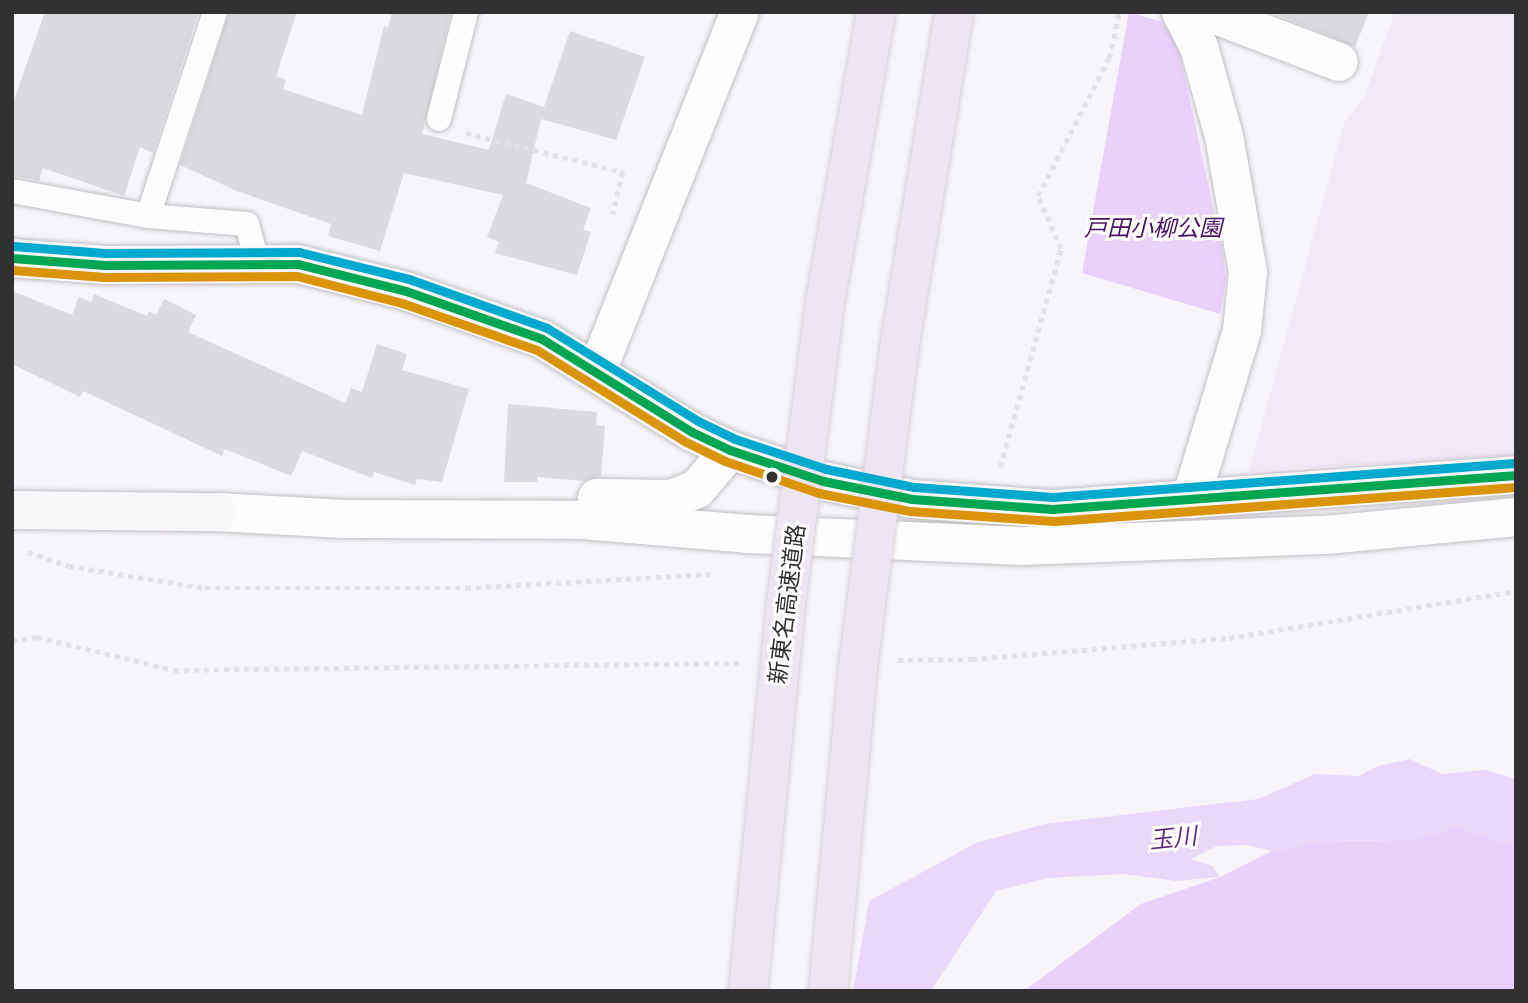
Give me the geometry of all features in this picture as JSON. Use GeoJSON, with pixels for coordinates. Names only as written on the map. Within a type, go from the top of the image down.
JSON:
{"type":"FeatureCollection","features":[{"type":"Feature","properties":{"kind":"highway","name":"新東名高速道路"},"geometry":{"type":"LineString","coordinates":[[748,991],[790,570],[825,302],[876,12]]}},
{"type":"Feature","properties":{"kind":"highway"},"geometry":{"type":"LineString","coordinates":[[828,991],[859,659],[899,349],[954,12]]}},
{"type":"Feature","properties":{"kind":"street"},"geometry":{"type":"LineString","coordinates":[[597,372],[740,12]]}},
{"type":"Feature","properties":{"kind":"street"},"geometry":{"type":"LineString","coordinates":[[1181,12],[1199,47],[1224,136],[1248,272],[1242,331],[1191,499]]}},
{"type":"Feature","properties":{"kind":"street"},"geometry":{"type":"LineString","coordinates":[[1208,12],[1339,62]]}},
{"type":"Feature","properties":{"kind":"street"},"geometry":{"type":"LineString","coordinates":[[12,258],[105,265],[257,261],[298,264],[406,290],[541,339],[692,432],[730,450],[823,481],[912,499],[1053,509],[1516,475]]}},
{"type":"Feature","properties":{"kind":"street"},"geometry":{"type":"LineString","coordinates":[[217,512],[348,497],[670,499],[697,489],[730,450]]}},
{"type":"Feature","properties":{"kind":"street"},"geometry":{"type":"LineString","coordinates":[[12,510],[217,512],[344,519],[582,520],[747,534],[1022,545],[1326,535],[1516,517]]}},
{"type":"Feature","properties":{"kind":"lane"},"geometry":{"type":"LineString","coordinates":[[148,216],[215,12]]}},
{"type":"Feature","properties":{"kind":"lane"},"geometry":{"type":"LineString","coordinates":[[439,118],[466,12]]}},
{"type":"Feature","properties":{"kind":"lane"},"geometry":{"type":"LineString","coordinates":[[12,191],[148,216],[247,224],[257,261]]}},
{"type":"Feature","properties":{"kind":"path"},"geometry":{"type":"LineString","coordinates":[[997,479],[1061,249],[1038,196],[1110,58],[1119,12]]}},
{"type":"Feature","properties":{"kind":"path"},"geometry":{"type":"LineString","coordinates":[[439,118],[446,128],[623,172],[612,220]]}},
{"type":"Feature","properties":{"kind":"shaded area"},"geometry":{"type":"Polygon","coordinates":[[[1395,12],[1516,12],[1516,455],[1249,471],[1345,121],[1364,98],[1395,12]]]}},
{"type":"Feature","properties":{"kind":"green space","name":"戸田小柳公園"},"geometry":{"type":"Polygon","coordinates":[[[1129,12],[1162,22],[1177,41],[1222,248],[1226,279],[1220,314],[1082,273],[1129,12]]]}},
{"type":"Feature","properties":{"kind":"green space"},"geometry":{"type":"Polygon","coordinates":[[[1456,827],[1516,846],[1516,991],[1024,991],[1141,904],[1220,877],[1272,851],[1323,841],[1412,840],[1456,827]]]}},
{"type":"Feature","properties":{"kind":"water","name":"玉川"},"geometry":{"type":"Polygon","coordinates":[[[1410,759],[1442,774],[1485,770],[1516,779],[1516,846],[1456,827],[1412,840],[1323,841],[1272,851],[1247,845],[1217,846],[1191,859],[1212,866],[1220,877],[1176,881],[1124,874],[1048,878],[996,891],[931,991],[853,991],[869,901],[976,843],[1045,824],[1258,799],[1315,774],[1359,776],[1378,766],[1410,759]]]}},
{"type":"Feature","properties":{"kind":"building"},"geometry":{"type":"Polygon","coordinates":[[[45,12],[199,12],[153,153],[140,147],[124,196],[43,168],[39,181],[12,176],[12,106],[45,12]]]}},
{"type":"Feature","properties":{"kind":"building"},"geometry":{"type":"Polygon","coordinates":[[[229,12],[297,12],[276,76],[286,80],[283,89],[362,115],[384,26],[388,28],[392,12],[451,12],[422,134],[489,150],[506,94],[544,107],[570,31],[645,57],[616,140],[541,119],[526,183],[591,208],[583,230],[591,232],[577,275],[495,253],[499,242],[487,237],[503,195],[404,173],[380,251],[328,236],[331,224],[237,191],[180,165],[229,12]]]}},
{"type":"Feature","properties":{"kind":"building"},"geometry":{"type":"Polygon","coordinates":[[[1271,12],[1369,12],[1355,47],[1271,12]]]}},
{"type":"Feature","properties":{"kind":"building"},"geometry":{"type":"Polygon","coordinates":[[[12,291],[72,315],[79,297],[91,302],[94,294],[147,316],[149,311],[156,315],[164,299],[196,315],[188,332],[345,403],[351,388],[362,392],[377,344],[407,354],[402,370],[469,389],[442,482],[417,479],[415,485],[374,472],[372,478],[302,451],[291,476],[225,449],[222,456],[83,391],[80,397],[12,364],[12,291]]]}},
{"type":"Feature","properties":{"kind":"building"},"geometry":{"type":"Polygon","coordinates":[[[508,404],[597,412],[596,425],[605,426],[601,476],[584,481],[537,477],[537,482],[504,482],[508,404]]]}},
{"type":"Feature","properties":{"kind":"transit line"},"geometry":{"type":"LineString","coordinates":[[13,246],[105,253],[299,252],[409,279],[547,328],[698,421],[735,439],[826,469],[914,487],[1053,497],[1515,463]]}},
{"type":"Feature","properties":{"kind":"transit line"},"geometry":{"type":"LineString","coordinates":[[12,258],[105,265],[298,264],[406,291],[542,339],[692,432],[730,450],[823,481],[912,499],[1053,509],[1516,475]]}},
{"type":"Feature","properties":{"kind":"transit line"},"geometry":{"type":"LineString","coordinates":[[12,270],[105,277],[297,276],[402,303],[537,350],[686,442],[725,461],[819,493],[910,511],[1054,521],[1516,487]]}}]}
